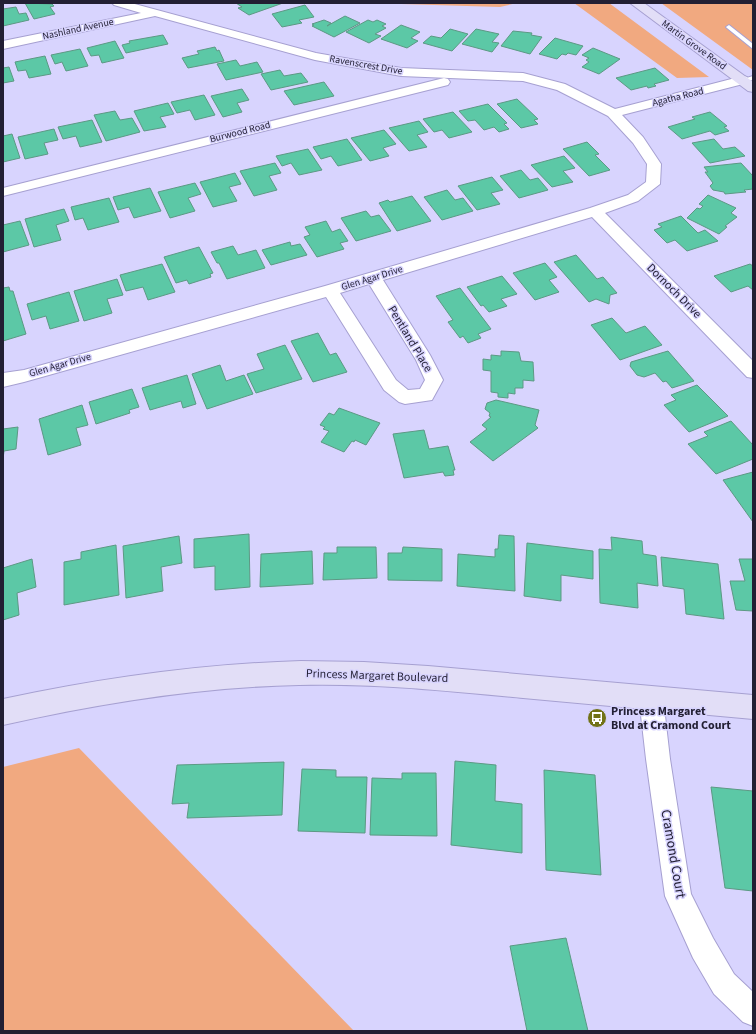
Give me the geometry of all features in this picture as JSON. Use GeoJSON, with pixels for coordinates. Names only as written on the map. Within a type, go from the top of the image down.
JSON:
{"type":"FeatureCollection","features":[{"type":"Feature","properties":{"kind":"street","name":"Ravenscrest Drive"},"geometry":{"type":"LineString","coordinates":[[118,3],[315,56],[393,71],[523,77],[561,87],[613,113]]}},
{"type":"Feature","properties":{"kind":"street","name":"Martin Grove Road"},"geometry":{"type":"LineString","coordinates":[[636,3],[750,82]]}},
{"type":"Feature","properties":{"kind":"street","name":"Nashland Avenue"},"geometry":{"type":"LineString","coordinates":[[3,44],[153,13]]}},
{"type":"Feature","properties":{"kind":"street","name":"Burwood Road"},"geometry":{"type":"LineString","coordinates":[[3,192],[426,85],[477,75]]}},
{"type":"Feature","properties":{"kind":"street","name":"Agatha Road"},"geometry":{"type":"LineString","coordinates":[[613,113],[750,82]]}},
{"type":"Feature","properties":{"kind":"street","name":"Glen Agar Drive"},"geometry":{"type":"LineString","coordinates":[[3,380],[24,376],[330,290],[595,211],[633,198],[653,184],[654,164],[638,140],[613,113]]}},
{"type":"Feature","properties":{"kind":"street","name":"Dornoch Drive"},"geometry":{"type":"LineString","coordinates":[[595,211],[753,372]]}},
{"type":"Feature","properties":{"kind":"street","name":"Pentland Place"},"geometry":{"type":"LineString","coordinates":[[330,290],[390,385],[405,397],[426,395],[434,380],[424,359],[373,277]]}},
{"type":"Feature","properties":{"kind":"street","name":"Princess Margaret Boulevard"},"geometry":{"type":"LineString","coordinates":[[3,712],[91,693],[201,678],[270,674],[330,673],[401,675],[753,707]]}},
{"type":"Feature","properties":{"kind":"street","name":"Cramond Court"},"geometry":{"type":"LineString","coordinates":[[651,698],[657,754],[678,896],[703,948],[724,984],[753,1012]]}},
{"type":"Feature","properties":{"kind":"lane"},"geometry":{"type":"LineString","coordinates":[[729,27],[753,46]]}},
{"type":"Feature","properties":{"kind":"lane"},"geometry":{"type":"LineString","coordinates":[[745,40],[753,40]]}},
{"type":"Feature","properties":{"kind":"shaded area"},"geometry":{"type":"Polygon","coordinates":[[[368,3],[517,3],[500,7],[368,3]]]}},
{"type":"Feature","properties":{"kind":"shaded area"},"geometry":{"type":"Polygon","coordinates":[[[574,3],[609,3],[709,77],[677,78],[574,3]]]}},
{"type":"Feature","properties":{"kind":"shaded area"},"geometry":{"type":"Polygon","coordinates":[[[661,3],[753,3],[753,70],[661,3]]]}},
{"type":"Feature","properties":{"kind":"shaded area"},"geometry":{"type":"Polygon","coordinates":[[[79,748],[354,1031],[3,1031],[3,767],[79,748]]]}},
{"type":"Feature","properties":{"kind":"building"},"geometry":{"type":"Polygon","coordinates":[[[25,3],[52,4],[54,6],[50,7],[55,14],[34,19],[25,3]]]}},
{"type":"Feature","properties":{"kind":"building"},"geometry":{"type":"Polygon","coordinates":[[[236,3],[283,3],[249,15],[238,8],[242,7],[236,3]]]}},
{"type":"Feature","properties":{"kind":"building"},"geometry":{"type":"Polygon","coordinates":[[[305,5],[314,17],[299,20],[302,23],[282,27],[272,14],[305,5]]]}},
{"type":"Feature","properties":{"kind":"building"},"geometry":{"type":"Polygon","coordinates":[[[16,7],[19,14],[26,13],[29,20],[3,26],[3,9],[16,7]]]}},
{"type":"Feature","properties":{"kind":"building"},"geometry":{"type":"Polygon","coordinates":[[[345,16],[360,23],[334,37],[312,26],[314,25],[312,24],[324,20],[331,23],[327,26],[345,16]]]}},
{"type":"Feature","properties":{"kind":"building"},"geometry":{"type":"Polygon","coordinates":[[[368,20],[373,22],[377,20],[386,24],[382,26],[386,28],[375,34],[381,36],[369,43],[346,32],[368,20]]]}},
{"type":"Feature","properties":{"kind":"building"},"geometry":{"type":"Polygon","coordinates":[[[401,25],[420,32],[411,38],[418,41],[407,48],[381,39],[401,25]]]}},
{"type":"Feature","properties":{"kind":"building"},"geometry":{"type":"Polygon","coordinates":[[[450,29],[468,34],[452,51],[423,43],[431,36],[441,38],[450,29]]]}},
{"type":"Feature","properties":{"kind":"building"},"geometry":{"type":"Polygon","coordinates":[[[476,29],[499,34],[492,42],[499,43],[492,52],[462,44],[476,29]]]}},
{"type":"Feature","properties":{"kind":"building"},"geometry":{"type":"Polygon","coordinates":[[[513,31],[532,33],[531,35],[542,37],[530,54],[501,46],[513,31]]]}},
{"type":"Feature","properties":{"kind":"building"},"geometry":{"type":"Polygon","coordinates":[[[163,35],[168,44],[126,53],[122,45],[130,43],[129,41],[163,35]]]}},
{"type":"Feature","properties":{"kind":"building"},"geometry":{"type":"Polygon","coordinates":[[[555,38],[583,46],[576,55],[568,53],[566,55],[562,54],[557,59],[539,54],[555,38]]]}},
{"type":"Feature","properties":{"kind":"building"},"geometry":{"type":"Polygon","coordinates":[[[115,41],[124,58],[102,63],[99,55],[91,56],[87,48],[115,41]]]}},
{"type":"Feature","properties":{"kind":"building"},"geometry":{"type":"Polygon","coordinates":[[[215,47],[217,51],[219,50],[224,61],[188,68],[182,58],[199,54],[197,51],[215,47]]]}},
{"type":"Feature","properties":{"kind":"building"},"geometry":{"type":"Polygon","coordinates":[[[593,48],[620,59],[599,74],[582,67],[589,62],[586,60],[589,58],[582,55],[593,48]]]}},
{"type":"Feature","properties":{"kind":"building"},"geometry":{"type":"Polygon","coordinates":[[[80,49],[88,66],[66,71],[62,62],[55,64],[51,55],[80,49]]]}},
{"type":"Feature","properties":{"kind":"building"},"geometry":{"type":"Polygon","coordinates":[[[45,56],[51,74],[29,78],[26,70],[18,71],[15,62],[45,56]]]}},
{"type":"Feature","properties":{"kind":"building"},"geometry":{"type":"Polygon","coordinates":[[[236,60],[240,66],[257,62],[263,72],[226,80],[217,64],[236,60]]]}},
{"type":"Feature","properties":{"kind":"building"},"geometry":{"type":"Polygon","coordinates":[[[9,67],[14,81],[3,83],[3,68],[9,67]]]}},
{"type":"Feature","properties":{"kind":"building"},"geometry":{"type":"Polygon","coordinates":[[[655,68],[669,80],[654,84],[656,86],[648,88],[647,86],[631,90],[616,78],[655,68]]]}},
{"type":"Feature","properties":{"kind":"building"},"geometry":{"type":"Polygon","coordinates":[[[280,70],[284,76],[301,73],[308,82],[271,90],[261,74],[280,70]]]}},
{"type":"Feature","properties":{"kind":"building"},"geometry":{"type":"Polygon","coordinates":[[[324,82],[334,96],[294,105],[284,91],[324,82]]]}},
{"type":"Feature","properties":{"kind":"building"},"geometry":{"type":"Polygon","coordinates":[[[242,89],[249,100],[237,103],[242,112],[223,117],[211,96],[242,89]]]}},
{"type":"Feature","properties":{"kind":"building"},"geometry":{"type":"Polygon","coordinates":[[[204,95],[215,115],[195,120],[190,110],[177,113],[171,102],[204,95]]]}},
{"type":"Feature","properties":{"kind":"building"},"geometry":{"type":"Polygon","coordinates":[[[517,99],[538,119],[534,120],[538,124],[521,128],[497,104],[517,99]]]}},
{"type":"Feature","properties":{"kind":"building"},"geometry":{"type":"Polygon","coordinates":[[[168,103],[174,114],[160,117],[166,127],[144,131],[134,111],[168,103]]]}},
{"type":"Feature","properties":{"kind":"building"},"geometry":{"type":"Polygon","coordinates":[[[488,104],[507,123],[504,124],[509,129],[499,132],[494,127],[484,130],[475,120],[468,121],[459,111],[488,104]]]}},
{"type":"Feature","properties":{"kind":"building"},"geometry":{"type":"Polygon","coordinates":[[[115,111],[120,120],[132,118],[140,132],[106,141],[94,115],[115,111]]]}},
{"type":"Feature","properties":{"kind":"building"},"geometry":{"type":"Polygon","coordinates":[[[453,112],[472,132],[449,138],[442,130],[434,132],[423,119],[453,112]]]}},
{"type":"Feature","properties":{"kind":"building"},"geometry":{"type":"Polygon","coordinates":[[[710,112],[727,126],[724,127],[729,131],[715,135],[710,131],[682,139],[668,127],[695,119],[692,117],[710,112]]]}},
{"type":"Feature","properties":{"kind":"building"},"geometry":{"type":"Polygon","coordinates":[[[92,120],[102,142],[80,147],[76,136],[63,139],[58,127],[92,120]]]}},
{"type":"Feature","properties":{"kind":"building"},"geometry":{"type":"Polygon","coordinates":[[[419,121],[428,132],[417,135],[427,147],[409,151],[389,128],[419,121]]]}},
{"type":"Feature","properties":{"kind":"building"},"geometry":{"type":"Polygon","coordinates":[[[54,129],[58,140],[44,143],[48,154],[25,159],[18,137],[54,129]]]}},
{"type":"Feature","properties":{"kind":"building"},"geometry":{"type":"Polygon","coordinates":[[[384,130],[396,144],[383,148],[389,156],[370,161],[351,138],[384,130]]]}},
{"type":"Feature","properties":{"kind":"building"},"geometry":{"type":"Polygon","coordinates":[[[12,134],[20,158],[3,162],[3,136],[12,134]]]}},
{"type":"Feature","properties":{"kind":"building"},"geometry":{"type":"Polygon","coordinates":[[[347,139],[362,160],[338,166],[331,156],[321,159],[313,147],[347,139]]]}},
{"type":"Feature","properties":{"kind":"building"},"geometry":{"type":"Polygon","coordinates":[[[714,139],[723,149],[735,147],[745,156],[710,163],[692,143],[714,139]]]}},
{"type":"Feature","properties":{"kind":"building"},"geometry":{"type":"Polygon","coordinates":[[[587,142],[599,154],[595,155],[610,170],[589,176],[563,149],[587,142]]]}},
{"type":"Feature","properties":{"kind":"building"},"geometry":{"type":"Polygon","coordinates":[[[308,149],[322,170],[299,175],[291,163],[282,166],[276,156],[308,149]]]}},
{"type":"Feature","properties":{"kind":"building"},"geometry":{"type":"Polygon","coordinates":[[[564,156],[575,168],[563,171],[573,182],[552,187],[531,165],[564,156]]]}},
{"type":"Feature","properties":{"kind":"building"},"geometry":{"type":"Polygon","coordinates":[[[275,163],[281,173],[269,176],[277,190],[254,196],[240,171],[275,163]]]}},
{"type":"Feature","properties":{"kind":"building"},"geometry":{"type":"Polygon","coordinates":[[[741,163],[753,176],[753,189],[744,190],[746,192],[725,194],[724,192],[713,190],[710,186],[713,183],[705,172],[708,172],[704,167],[741,163]]]}},
{"type":"Feature","properties":{"kind":"building"},"geometry":{"type":"Polygon","coordinates":[[[521,170],[530,180],[538,178],[548,190],[519,198],[500,176],[521,170]]]}},
{"type":"Feature","properties":{"kind":"building"},"geometry":{"type":"Polygon","coordinates":[[[235,173],[241,184],[229,187],[237,201],[213,207],[200,182],[235,173]]]}},
{"type":"Feature","properties":{"kind":"building"},"geometry":{"type":"Polygon","coordinates":[[[492,177],[503,190],[491,193],[500,204],[477,210],[458,186],[492,177]]]}},
{"type":"Feature","properties":{"kind":"building"},"geometry":{"type":"Polygon","coordinates":[[[195,183],[201,194],[188,198],[195,211],[170,218],[158,192],[195,183]]]}},
{"type":"Feature","properties":{"kind":"building"},"geometry":{"type":"Polygon","coordinates":[[[150,188],[161,211],[134,218],[129,207],[118,210],[113,197],[150,188]]]}},
{"type":"Feature","properties":{"kind":"building"},"geometry":{"type":"Polygon","coordinates":[[[447,190],[455,200],[463,198],[473,211],[442,220],[424,197],[447,190]]]}},
{"type":"Feature","properties":{"kind":"building"},"geometry":{"type":"Polygon","coordinates":[[[708,195],[736,208],[731,213],[737,217],[725,226],[727,227],[719,234],[687,218],[697,208],[700,209],[703,206],[699,204],[708,195]]]}},
{"type":"Feature","properties":{"kind":"building"},"geometry":{"type":"Polygon","coordinates":[[[412,196],[431,221],[397,231],[379,203],[388,200],[390,202],[412,196]]]}},
{"type":"Feature","properties":{"kind":"building"},"geometry":{"type":"Polygon","coordinates":[[[109,198],[119,222],[88,230],[83,218],[75,220],[71,207],[109,198]]]}},
{"type":"Feature","properties":{"kind":"building"},"geometry":{"type":"Polygon","coordinates":[[[64,209],[69,221],[56,225],[61,240],[34,247],[25,219],[64,209]]]}},
{"type":"Feature","properties":{"kind":"building"},"geometry":{"type":"Polygon","coordinates":[[[366,211],[371,217],[379,215],[391,231],[356,241],[341,218],[366,211]]]}},
{"type":"Feature","properties":{"kind":"building"},"geometry":{"type":"Polygon","coordinates":[[[681,216],[698,233],[705,230],[718,241],[687,251],[675,240],[667,243],[654,230],[662,227],[658,224],[681,216]]]}},
{"type":"Feature","properties":{"kind":"building"},"geometry":{"type":"Polygon","coordinates":[[[20,221],[29,245],[3,252],[3,225],[20,221]]]}},
{"type":"Feature","properties":{"kind":"building"},"geometry":{"type":"Polygon","coordinates":[[[326,221],[332,232],[340,229],[348,241],[340,243],[344,249],[317,257],[304,237],[310,235],[305,227],[326,221]]]}},
{"type":"Feature","properties":{"kind":"building"},"geometry":{"type":"Polygon","coordinates":[[[290,242],[291,246],[300,244],[307,255],[271,265],[262,250],[290,242]]]}},
{"type":"Feature","properties":{"kind":"building"},"geometry":{"type":"Polygon","coordinates":[[[233,246],[238,255],[256,250],[265,268],[227,279],[219,263],[217,263],[211,252],[233,246]]]}},
{"type":"Feature","properties":{"kind":"building"},"geometry":{"type":"Polygon","coordinates":[[[199,247],[213,273],[210,274],[211,277],[189,284],[187,280],[176,283],[164,257],[199,247]]]}},
{"type":"Feature","properties":{"kind":"building"},"geometry":{"type":"Polygon","coordinates":[[[576,255],[597,279],[603,277],[617,293],[610,295],[609,304],[596,299],[589,302],[554,262],[576,255]]]}},
{"type":"Feature","properties":{"kind":"building"},"geometry":{"type":"Polygon","coordinates":[[[545,263],[557,277],[549,280],[559,292],[535,300],[513,273],[545,263]]]}},
{"type":"Feature","properties":{"kind":"building"},"geometry":{"type":"Polygon","coordinates":[[[162,264],[175,292],[148,300],[143,287],[126,291],[120,275],[162,264]]]}},
{"type":"Feature","properties":{"kind":"building"},"geometry":{"type":"Polygon","coordinates":[[[750,264],[753,266],[753,290],[748,286],[731,292],[714,276],[750,264]]]}},
{"type":"Feature","properties":{"kind":"building"},"geometry":{"type":"Polygon","coordinates":[[[502,276],[517,294],[501,299],[507,306],[489,312],[483,305],[481,306],[467,287],[502,276]]]}},
{"type":"Feature","properties":{"kind":"building"},"geometry":{"type":"Polygon","coordinates":[[[117,279],[123,295],[107,299],[112,313],[84,321],[74,291],[117,279]]]}},
{"type":"Feature","properties":{"kind":"building"},"geometry":{"type":"Polygon","coordinates":[[[9,287],[10,291],[13,291],[26,334],[3,341],[3,288],[9,287]]]}},
{"type":"Feature","properties":{"kind":"building"},"geometry":{"type":"Polygon","coordinates":[[[460,288],[491,329],[478,334],[481,338],[468,343],[463,336],[460,338],[448,322],[453,320],[436,296],[460,288]]]}},
{"type":"Feature","properties":{"kind":"building"},"geometry":{"type":"Polygon","coordinates":[[[69,292],[79,321],[50,329],[46,316],[32,320],[27,304],[69,292]]]}},
{"type":"Feature","properties":{"kind":"building"},"geometry":{"type":"Polygon","coordinates":[[[612,318],[626,333],[645,326],[662,345],[620,360],[591,325],[612,318]]]}},
{"type":"Feature","properties":{"kind":"building"},"geometry":{"type":"Polygon","coordinates":[[[318,333],[330,355],[336,353],[347,372],[313,382],[291,341],[318,333]]]}},
{"type":"Feature","properties":{"kind":"building"},"geometry":{"type":"Polygon","coordinates":[[[285,345],[302,379],[256,393],[247,374],[264,369],[257,354],[285,345]]]}},
{"type":"Feature","properties":{"kind":"building"},"geometry":{"type":"Polygon","coordinates":[[[501,351],[519,352],[521,361],[533,362],[534,381],[523,380],[523,388],[515,388],[515,394],[508,393],[508,398],[498,397],[498,393],[491,392],[491,371],[483,370],[483,359],[491,360],[491,355],[501,356],[501,351]]]}},
{"type":"Feature","properties":{"kind":"building"},"geometry":{"type":"Polygon","coordinates":[[[668,351],[694,381],[672,388],[666,381],[663,382],[655,373],[644,377],[637,375],[630,366],[631,362],[668,351]]]}},
{"type":"Feature","properties":{"kind":"building"},"geometry":{"type":"Polygon","coordinates":[[[220,365],[226,381],[244,375],[253,394],[207,409],[192,374],[220,365]]]}},
{"type":"Feature","properties":{"kind":"building"},"geometry":{"type":"Polygon","coordinates":[[[187,375],[196,404],[183,408],[181,401],[150,410],[142,388],[187,375]]]}},
{"type":"Feature","properties":{"kind":"building"},"geometry":{"type":"Polygon","coordinates":[[[697,385],[728,416],[689,432],[664,405],[676,400],[671,395],[697,385]]]}},
{"type":"Feature","properties":{"kind":"building"},"geometry":{"type":"Polygon","coordinates":[[[132,389],[139,407],[129,410],[130,413],[96,424],[89,402],[132,389]]]}},
{"type":"Feature","properties":{"kind":"building"},"geometry":{"type":"Polygon","coordinates":[[[496,400],[539,410],[535,425],[538,428],[493,461],[470,442],[487,429],[482,425],[491,417],[489,416],[490,413],[485,409],[487,403],[496,400]]]}},
{"type":"Feature","properties":{"kind":"building"},"geometry":{"type":"Polygon","coordinates":[[[82,405],[88,425],[76,428],[81,445],[48,455],[39,419],[82,405]]]}},
{"type":"Feature","properties":{"kind":"building"},"geometry":{"type":"Polygon","coordinates":[[[339,408],[380,423],[366,445],[355,440],[354,442],[352,441],[344,452],[321,442],[329,431],[323,429],[325,427],[320,425],[329,413],[334,415],[339,408]]]}},
{"type":"Feature","properties":{"kind":"building"},"geometry":{"type":"Polygon","coordinates":[[[731,421],[753,445],[753,459],[716,474],[688,444],[708,436],[704,432],[731,421]]]}},
{"type":"Feature","properties":{"kind":"building"},"geometry":{"type":"Polygon","coordinates":[[[18,427],[16,449],[4,451],[3,459],[3,429],[18,427]]]}},
{"type":"Feature","properties":{"kind":"building"},"geometry":{"type":"Polygon","coordinates":[[[424,430],[429,449],[448,446],[455,470],[453,470],[454,475],[445,476],[443,472],[404,478],[393,434],[424,430]]]}},
{"type":"Feature","properties":{"kind":"building"},"geometry":{"type":"Polygon","coordinates":[[[753,472],[753,522],[723,480],[753,472]]]}},
{"type":"Feature","properties":{"kind":"building"},"geometry":{"type":"Polygon","coordinates":[[[249,534],[250,587],[215,590],[215,566],[194,568],[194,539],[249,534]]]}},
{"type":"Feature","properties":{"kind":"building"},"geometry":{"type":"Polygon","coordinates":[[[499,535],[514,536],[515,591],[457,586],[458,554],[495,557],[495,549],[498,549],[499,535]]]}},
{"type":"Feature","properties":{"kind":"building"},"geometry":{"type":"Polygon","coordinates":[[[179,536],[182,563],[161,567],[163,591],[126,598],[123,546],[179,536]]]}},
{"type":"Feature","properties":{"kind":"building"},"geometry":{"type":"Polygon","coordinates":[[[611,537],[642,541],[643,554],[656,556],[658,586],[637,583],[638,608],[600,603],[599,549],[612,550],[611,537]]]}},
{"type":"Feature","properties":{"kind":"building"},"geometry":{"type":"Polygon","coordinates":[[[527,543],[593,551],[593,579],[561,575],[561,601],[524,596],[527,543]]]}},
{"type":"Feature","properties":{"kind":"building"},"geometry":{"type":"Polygon","coordinates":[[[116,545],[119,595],[64,605],[64,562],[81,559],[81,552],[116,545]]]}},
{"type":"Feature","properties":{"kind":"building"},"geometry":{"type":"Polygon","coordinates":[[[337,547],[376,547],[377,578],[323,580],[324,553],[337,553],[337,547]]]}},
{"type":"Feature","properties":{"kind":"building"},"geometry":{"type":"Polygon","coordinates":[[[403,547],[442,549],[442,581],[388,580],[388,553],[402,553],[403,547]]]}},
{"type":"Feature","properties":{"kind":"building"},"geometry":{"type":"Polygon","coordinates":[[[312,551],[313,584],[260,587],[261,554],[312,551]]]}},
{"type":"Feature","properties":{"kind":"building"},"geometry":{"type":"Polygon","coordinates":[[[661,557],[718,564],[724,619],[686,614],[684,589],[663,586],[661,557]]]}},
{"type":"Feature","properties":{"kind":"building"},"geometry":{"type":"Polygon","coordinates":[[[32,559],[36,587],[17,593],[19,615],[3,620],[3,568],[32,559]]]}},
{"type":"Feature","properties":{"kind":"building"},"geometry":{"type":"Polygon","coordinates":[[[739,559],[753,559],[753,611],[736,610],[730,581],[745,581],[739,559]]]}},
{"type":"Feature","properties":{"kind":"building"},"geometry":{"type":"Polygon","coordinates":[[[455,761],[496,765],[495,801],[522,804],[522,853],[451,845],[455,761]]]}},
{"type":"Feature","properties":{"kind":"building"},"geometry":{"type":"Polygon","coordinates":[[[284,762],[282,815],[187,818],[189,803],[172,804],[177,765],[284,762]]]}},
{"type":"Feature","properties":{"kind":"building"},"geometry":{"type":"Polygon","coordinates":[[[302,769],[336,770],[336,777],[367,777],[365,833],[298,831],[302,769]]]}},
{"type":"Feature","properties":{"kind":"building"},"geometry":{"type":"Polygon","coordinates":[[[544,770],[595,775],[601,875],[546,870],[544,770]]]}},
{"type":"Feature","properties":{"kind":"building"},"geometry":{"type":"Polygon","coordinates":[[[402,773],[436,773],[437,836],[370,835],[372,778],[402,779],[402,773]]]}},
{"type":"Feature","properties":{"kind":"building"},"geometry":{"type":"Polygon","coordinates":[[[711,787],[753,791],[753,891],[725,888],[711,787]]]}},
{"type":"Feature","properties":{"kind":"building"},"geometry":{"type":"Polygon","coordinates":[[[566,938],[588,1031],[527,1031],[510,946],[566,938]]]}},
{"type":"Feature","properties":{"kind":"place","name":"Princess Margaret Blvd at Cramond Court"},"geometry":{"type":"Point","coordinates":[597,718]}}]}
